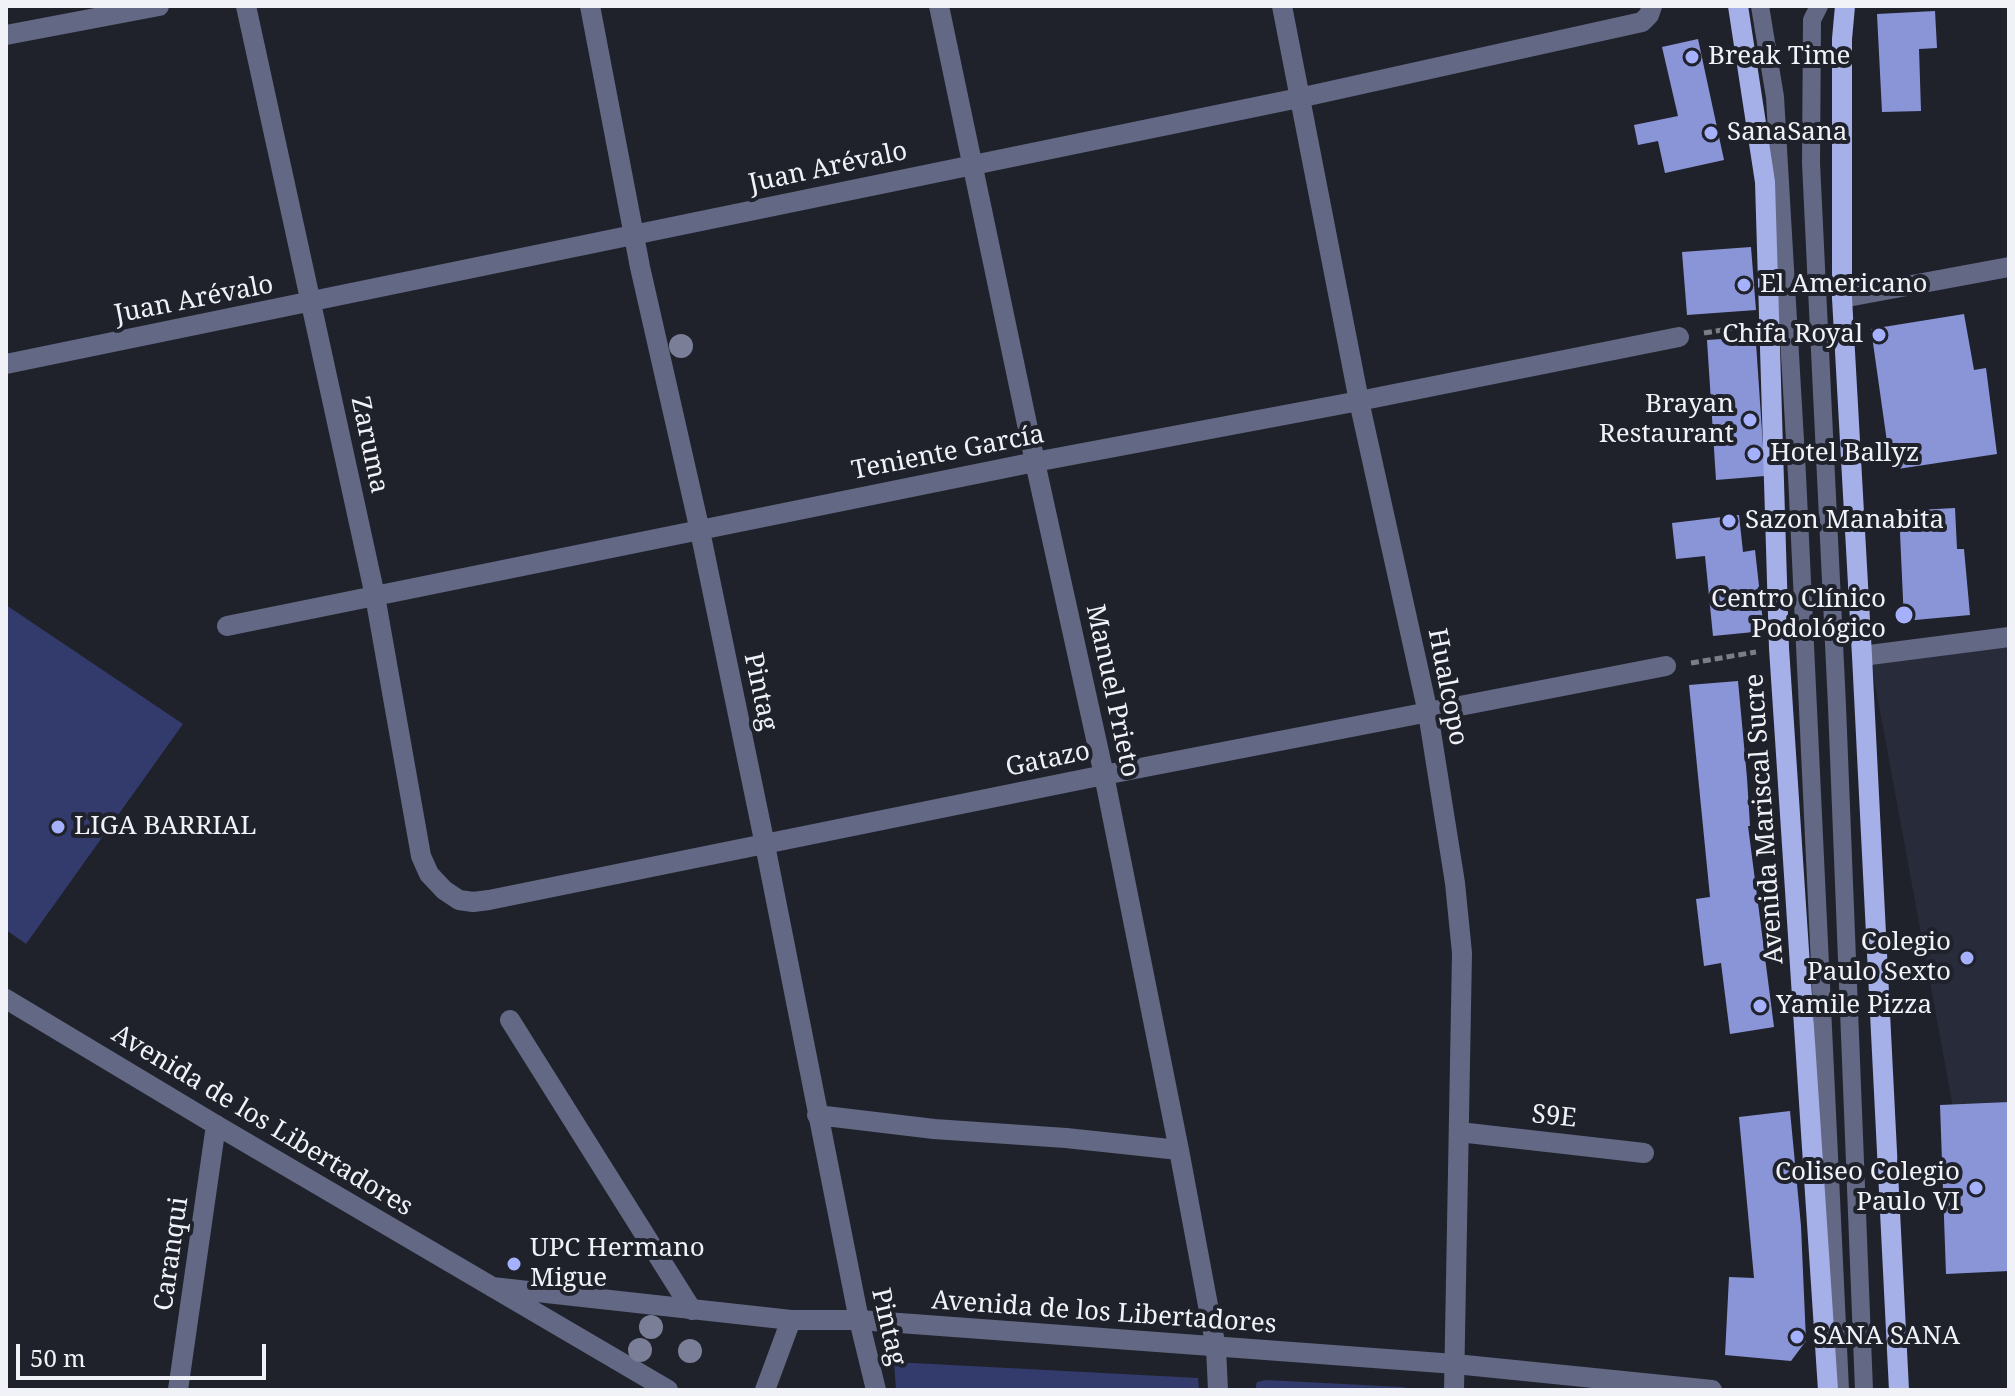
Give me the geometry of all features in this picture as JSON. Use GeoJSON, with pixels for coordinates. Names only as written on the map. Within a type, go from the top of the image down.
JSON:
{"type":"FeatureCollection","features":[{"type":"Feature","properties":{"kind":"main road","name":"Avenida Mariscal Sucre"},"geometry":{"type":"LineString","coordinates":[[1738,6],[1765,182],[1779,648],[1828,1390]]}},
{"type":"Feature","properties":{"kind":"main road"},"geometry":{"type":"LineString","coordinates":[[1845,6],[1842,39],[1842,298],[1899,1390]]}},
{"type":"Feature","properties":{"kind":"street"},"geometry":{"type":"LineString","coordinates":[[6,35],[159,6]]}},
{"type":"Feature","properties":{"kind":"street","name":"Zaruma"},"geometry":{"type":"LineString","coordinates":[[246,6],[375,596],[421,856],[429,874],[444,890]]}},
{"type":"Feature","properties":{"kind":"street","name":"Pintag"},"geometry":{"type":"LineString","coordinates":[[590,6],[634,235],[700,531],[859,1320],[876,1390]]}},
{"type":"Feature","properties":{"kind":"street","name":"Manuel Prieto"},"geometry":{"type":"LineString","coordinates":[[939,6],[1104,775],[1216,1348],[1218,1390]]}},
{"type":"Feature","properties":{"kind":"street","name":"Hualcopo"},"geometry":{"type":"LineString","coordinates":[[1282,6],[1359,401],[1428,713],[1455,883],[1462,953],[1454,1390]]}},
{"type":"Feature","properties":{"kind":"street","name":"Juan Arévalo"},"geometry":{"type":"LineString","coordinates":[[6,364],[1299,98],[1642,22],[1652,6]]}},
{"type":"Feature","properties":{"kind":"street"},"geometry":{"type":"LineString","coordinates":[[1842,298],[2009,267]]}},
{"type":"Feature","properties":{"kind":"street","name":"Teniente García"},"geometry":{"type":"LineString","coordinates":[[227,626],[1035,462],[1679,337]]}},
{"type":"Feature","properties":{"kind":"street"},"geometry":{"type":"LineString","coordinates":[[1862,656],[2009,637]]}},
{"type":"Feature","properties":{"kind":"street","name":"Gatazo"},"geometry":{"type":"LineString","coordinates":[[444,890],[459,900],[489,900],[1104,775],[1666,666]]}},
{"type":"Feature","properties":{"kind":"street","name":"Avenida de los Libertadores"},"geometry":{"type":"LineString","coordinates":[[6,999],[668,1390]]}},
{"type":"Feature","properties":{"kind":"street"},"geometry":{"type":"LineString","coordinates":[[510,1020],[692,1310]]}},
{"type":"Feature","properties":{"kind":"street"},"geometry":{"type":"LineString","coordinates":[[817,1115],[934,1129],[1179,1150]]}},
{"type":"Feature","properties":{"kind":"street","name":"Caranqui"},"geometry":{"type":"LineString","coordinates":[[178,1390],[216,1125]]}},
{"type":"Feature","properties":{"kind":"street","name":"S9E"},"geometry":{"type":"LineString","coordinates":[[1459,1132],[1644,1153]]}},
{"type":"Feature","properties":{"kind":"street","name":"Avenida de los Libertadores"},"geometry":{"type":"LineString","coordinates":[[492,1287],[791,1320],[859,1320],[1455,1364],[1712,1390]]}},
{"type":"Feature","properties":{"kind":"street"},"geometry":{"type":"LineString","coordinates":[[765,1390],[791,1320]]}},
{"type":"Feature","properties":{"kind":"lane"},"geometry":{"type":"LineString","coordinates":[[1760,6],[1775,97],[1840,1390]]}},
{"type":"Feature","properties":{"kind":"lane"},"geometry":{"type":"LineString","coordinates":[[1819,6],[1812,20],[1811,163],[1837,706],[1864,1390]]}},
{"type":"Feature","properties":{"kind":"path"},"geometry":{"type":"LineString","coordinates":[[1679,337],[1769,323]]}},
{"type":"Feature","properties":{"kind":"path"},"geometry":{"type":"LineString","coordinates":[[1666,666],[1779,648]]}},
{"type":"Feature","properties":{"kind":"shaded area","name":"LIGA BARRIAL"},"geometry":{"type":"Polygon","coordinates":[[[6,605],[183,724],[26,944],[6,930],[6,605]]]}},
{"type":"Feature","properties":{"kind":"shaded area","name":"Colegio Paulo Sexto"},"geometry":{"type":"Polygon","coordinates":[[[2009,633],[2009,1265],[1983,1270],[1869,651],[2009,633]]]}},
{"type":"Feature","properties":{"kind":"shaded area"},"geometry":{"type":"Polygon","coordinates":[[[894,1362],[1198,1378],[1199,1390],[896,1390],[894,1362]]]}},
{"type":"Feature","properties":{"kind":"shaded area"},"geometry":{"type":"Polygon","coordinates":[[[1266,1380],[1415,1390],[1255,1390],[1257,1382],[1266,1380]]]}},
{"type":"Feature","properties":{"kind":"building"},"geometry":{"type":"Polygon","coordinates":[[[1935,11],[1937,48],[1919,49],[1921,111],[1882,112],[1877,14],[1935,11]]]}},
{"type":"Feature","properties":{"kind":"building"},"geometry":{"type":"Polygon","coordinates":[[[1698,39],[1724,160],[1665,173],[1658,141],[1638,145],[1634,125],[1678,116],[1662,47],[1698,39]]]}},
{"type":"Feature","properties":{"kind":"building"},"geometry":{"type":"Polygon","coordinates":[[[1751,247],[1756,310],[1687,315],[1682,252],[1751,247]]]}},
{"type":"Feature","properties":{"kind":"building"},"geometry":{"type":"Polygon","coordinates":[[[1964,314],[1974,370],[1986,368],[1997,454],[1891,470],[1871,329],[1964,314]]]}},
{"type":"Feature","properties":{"kind":"building"},"geometry":{"type":"Polygon","coordinates":[[[1752,337],[1756,343],[1765,476],[1716,480],[1707,340],[1752,337]]]}},
{"type":"Feature","properties":{"kind":"building"},"geometry":{"type":"Polygon","coordinates":[[[1955,508],[1957,549],[1964,549],[1970,615],[1904,621],[1899,511],[1955,508]]]}},
{"type":"Feature","properties":{"kind":"building"},"geometry":{"type":"Polygon","coordinates":[[[1739,515],[1743,552],[1755,550],[1764,631],[1713,636],[1705,556],[1676,559],[1672,523],[1739,515]]]}},
{"type":"Feature","properties":{"kind":"building"},"geometry":{"type":"Polygon","coordinates":[[[1738,681],[1748,826],[1774,1027],[1730,1034],[1721,963],[1704,966],[1696,899],[1710,897],[1689,685],[1738,681]]]}},
{"type":"Feature","properties":{"kind":"building","name":"Coliseo Colegio Paulo VI"},"geometry":{"type":"Polygon","coordinates":[[[2009,1102],[2009,1271],[1946,1274],[1940,1105],[2009,1102]]]}},
{"type":"Feature","properties":{"kind":"building"},"geometry":{"type":"Polygon","coordinates":[[[1790,1111],[1801,1226],[1806,1341],[1791,1361],[1725,1355],[1729,1277],[1754,1278],[1739,1117],[1790,1111]]]}},
{"type":"Feature","properties":{"kind":"place","name":"Break Time"},"geometry":{"type":"Point","coordinates":[1692,57]}},
{"type":"Feature","properties":{"kind":"place","name":"SanaSana"},"geometry":{"type":"Point","coordinates":[1711,133]}},
{"type":"Feature","properties":{"kind":"place","name":"El Americano"},"geometry":{"type":"Point","coordinates":[1744,285]}},
{"type":"Feature","properties":{"kind":"place","name":"Chifa Royal"},"geometry":{"type":"Point","coordinates":[1879,335]}},
{"type":"Feature","properties":{"kind":"place","name":"Brayan Restaurant"},"geometry":{"type":"Point","coordinates":[1750,420]}},
{"type":"Feature","properties":{"kind":"place","name":"Hotel Ballyz"},"geometry":{"type":"Point","coordinates":[1754,454]}},
{"type":"Feature","properties":{"kind":"place","name":"Sazon Manabita"},"geometry":{"type":"Point","coordinates":[1729,521]}},
{"type":"Feature","properties":{"kind":"place","name":"Centro Clínico Podológico"},"geometry":{"type":"Point","coordinates":[1904,615]}},
{"type":"Feature","properties":{"kind":"place","name":"LIGA BARRIAL"},"geometry":{"type":"Point","coordinates":[58,827]}},
{"type":"Feature","properties":{"kind":"place","name":"Colegio Paulo Sexto"},"geometry":{"type":"Point","coordinates":[1967,958]}},
{"type":"Feature","properties":{"kind":"place","name":"Yamile Pizza"},"geometry":{"type":"Point","coordinates":[1760,1006]}},
{"type":"Feature","properties":{"kind":"place","name":"Coliseo Colegio Paulo VI"},"geometry":{"type":"Point","coordinates":[1976,1188]}},
{"type":"Feature","properties":{"kind":"place","name":"UPC Hermano Migue"},"geometry":{"type":"Point","coordinates":[514,1264]}},
{"type":"Feature","properties":{"kind":"place","name":"SANA SANA"},"geometry":{"type":"Point","coordinates":[1797,1337]}}]}
